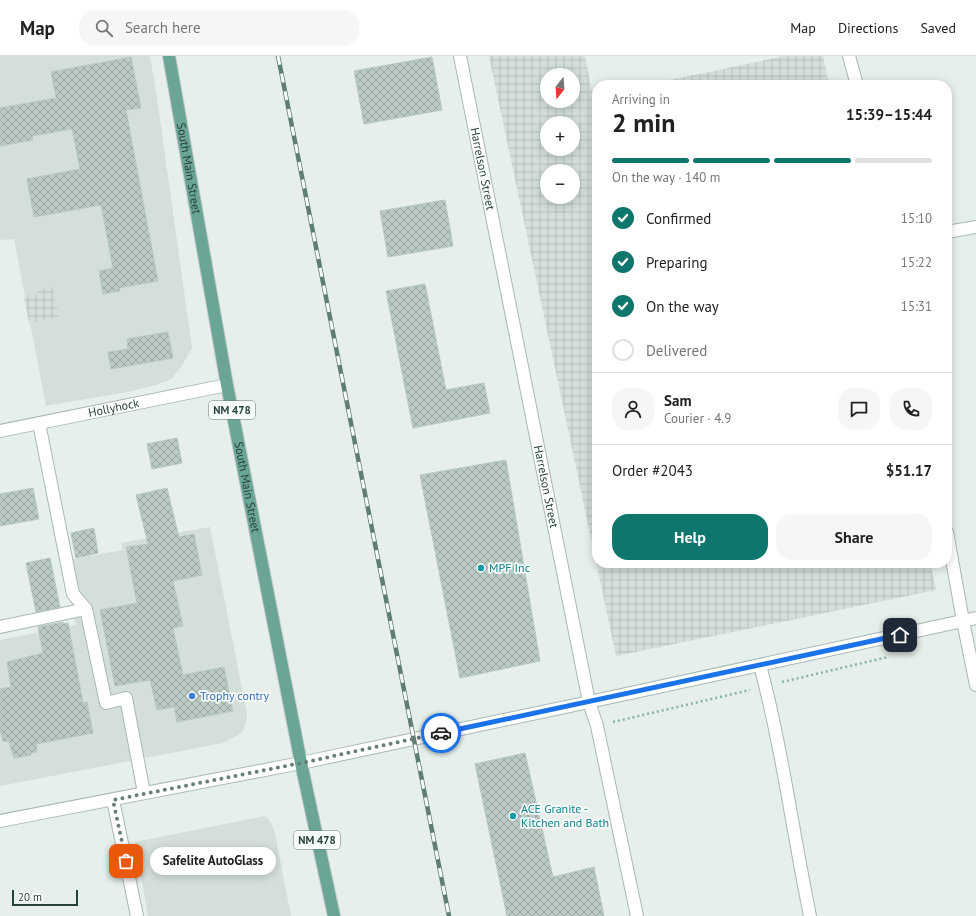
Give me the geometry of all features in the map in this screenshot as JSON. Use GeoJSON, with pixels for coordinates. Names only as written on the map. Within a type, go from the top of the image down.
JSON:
{"type":"FeatureCollection","features":[{"type":"Feature","properties":{"kind":"main road","name":"South Main Street"},"geometry":{"type":"LineString","coordinates":[[169,56],[227,385],[301,763],[334,916]]}},
{"type":"Feature","properties":{"kind":"street","name":"Harrelson Street"},"geometry":{"type":"LineString","coordinates":[[460,56],[589,702],[597,726],[637,916]]}},
{"type":"Feature","properties":{"kind":"street"},"geometry":{"type":"LineString","coordinates":[[850,56],[856,80]]}},
{"type":"Feature","properties":{"kind":"street"},"geometry":{"type":"LineString","coordinates":[[952,231],[976,227]]}},
{"type":"Feature","properties":{"kind":"street","name":"Hollyhock"},"geometry":{"type":"LineString","coordinates":[[0,431],[227,385]]}},
{"type":"Feature","properties":{"kind":"street"},"geometry":{"type":"LineString","coordinates":[[39,423],[73,594],[86,609],[106,703],[126,698],[144,794]]}},
{"type":"Feature","properties":{"kind":"street"},"geometry":{"type":"LineString","coordinates":[[952,560],[976,685]]}},
{"type":"Feature","properties":{"kind":"street"},"geometry":{"type":"LineString","coordinates":[[0,627],[86,609]]}},
{"type":"Feature","properties":{"kind":"street"},"geometry":{"type":"LineString","coordinates":[[0,821],[301,763],[976,618]]}},
{"type":"Feature","properties":{"kind":"street"},"geometry":{"type":"LineString","coordinates":[[760,665],[766,686],[787,786],[810,916]]}},
{"type":"Feature","properties":{"kind":"street"},"geometry":{"type":"LineString","coordinates":[[113,800],[138,916]]}},
{"type":"Feature","properties":{"kind":"path"},"geometry":{"type":"LineString","coordinates":[[597,726],[889,656]]}},
{"type":"Feature","properties":{"kind":"shaded area"},"geometry":{"type":"Polygon","coordinates":[[[0,56],[150,56],[192,348],[172,379],[156,385],[128,392],[46,406],[14,239],[0,240],[0,56]]]}},
{"type":"Feature","properties":{"kind":"shaded area"},"geometry":{"type":"Polygon","coordinates":[[[489,56],[585,56],[592,91],[592,543],[489,56]]]}},
{"type":"Feature","properties":{"kind":"shaded area"},"geometry":{"type":"Polygon","coordinates":[[[785,56],[823,56],[828,80],[670,80],[785,56]]]}},
{"type":"Feature","properties":{"kind":"shaded area"},"geometry":{"type":"Polygon","coordinates":[[[52,287],[59,317],[29,323],[24,297],[38,294],[37,290],[52,287]]]}},
{"type":"Feature","properties":{"kind":"shaded area"},"geometry":{"type":"Polygon","coordinates":[[[210,527],[247,713],[243,731],[223,743],[0,786],[0,640],[76,625],[63,561],[123,550],[121,543],[210,527]]]}},
{"type":"Feature","properties":{"kind":"shaded area"},"geometry":{"type":"Polygon","coordinates":[[[597,568],[931,568],[936,590],[616,656],[597,568]]]}},
{"type":"Feature","properties":{"kind":"shaded area"},"geometry":{"type":"Polygon","coordinates":[[[265,816],[274,829],[291,916],[148,916],[135,842],[265,816]]]}},
{"type":"Feature","properties":{"kind":"building"},"geometry":{"type":"Polygon","coordinates":[[[131,57],[141,108],[126,110],[158,281],[119,288],[120,291],[103,294],[99,271],[113,268],[101,205],[34,217],[27,179],[80,169],[72,129],[32,136],[33,140],[0,146],[0,108],[56,98],[51,72],[131,57]]]}},
{"type":"Feature","properties":{"kind":"building"},"geometry":{"type":"Polygon","coordinates":[[[432,57],[442,110],[364,124],[354,71],[432,57]]]}},
{"type":"Feature","properties":{"kind":"building"},"geometry":{"type":"Polygon","coordinates":[[[445,200],[453,246],[388,257],[380,211],[445,200]]]}},
{"type":"Feature","properties":{"kind":"building"},"geometry":{"type":"Polygon","coordinates":[[[425,284],[446,390],[484,383],[490,413],[413,428],[386,291],[425,284]]]}},
{"type":"Feature","properties":{"kind":"building"},"geometry":{"type":"Polygon","coordinates":[[[168,332],[173,358],[111,369],[108,352],[128,349],[127,339],[168,332]]]}},
{"type":"Feature","properties":{"kind":"building"},"geometry":{"type":"Polygon","coordinates":[[[177,438],[182,463],[152,469],[147,444],[177,438]]]}},
{"type":"Feature","properties":{"kind":"building","name":"MPF Inc"},"geometry":{"type":"Polygon","coordinates":[[[506,460],[540,661],[460,678],[420,475],[506,460]]]}},
{"type":"Feature","properties":{"kind":"building"},"geometry":{"type":"Polygon","coordinates":[[[33,488],[39,519],[0,526],[0,494],[33,488]]]}},
{"type":"Feature","properties":{"kind":"building"},"geometry":{"type":"Polygon","coordinates":[[[167,488],[179,537],[194,534],[202,575],[173,581],[183,626],[173,628],[183,675],[224,667],[233,711],[177,722],[174,707],[157,710],[150,680],[115,686],[100,610],[137,603],[126,547],[148,544],[136,495],[167,488]]]}},
{"type":"Feature","properties":{"kind":"building"},"geometry":{"type":"Polygon","coordinates":[[[94,528],[98,553],[76,558],[71,533],[94,528]]]}},
{"type":"Feature","properties":{"kind":"building"},"geometry":{"type":"Polygon","coordinates":[[[50,558],[60,607],[36,612],[26,563],[50,558]]]}},
{"type":"Feature","properties":{"kind":"building"},"geometry":{"type":"Polygon","coordinates":[[[63,622],[63,624],[68,623],[83,703],[87,702],[93,733],[36,744],[37,752],[31,753],[31,755],[14,758],[9,742],[3,741],[0,730],[0,689],[11,687],[7,662],[43,653],[38,627],[63,622]]]}},
{"type":"Feature","properties":{"kind":"building","name":"ACE Granite - Kitchen and Bath"},"geometry":{"type":"Polygon","coordinates":[[[525,753],[553,877],[594,867],[604,916],[507,916],[475,764],[525,753]]]}},
{"type":"Feature","properties":{"kind":"railway"},"geometry":{"type":"LineString","coordinates":[[278,56],[449,916]]}},
{"type":"Feature","properties":{"kind":"way so far"},"geometry":{"type":"LineString","coordinates":[[126,861],[113,800],[301,763],[441,733]]}},
{"type":"Feature","properties":{"kind":"place","name":"MPF Inc"},"geometry":{"type":"Point","coordinates":[481,568]}},
{"type":"Feature","properties":{"kind":"place","name":"Trophy contry"},"geometry":{"type":"Point","coordinates":[192,696]}},
{"type":"Feature","properties":{"kind":"place","name":"ACE Granite - Kitchen and Bath"},"geometry":{"type":"Point","coordinates":[513,816]}},
{"type":"Feature","properties":{"kind":"place","name":"Safelite AutoGlass"},"geometry":{"type":"Point","coordinates":[126,861]}},
{"type":"Feature","properties":{"kind":"route"},"geometry":{"type":"LineString","coordinates":[[441,733],[900,635]]}}]}
